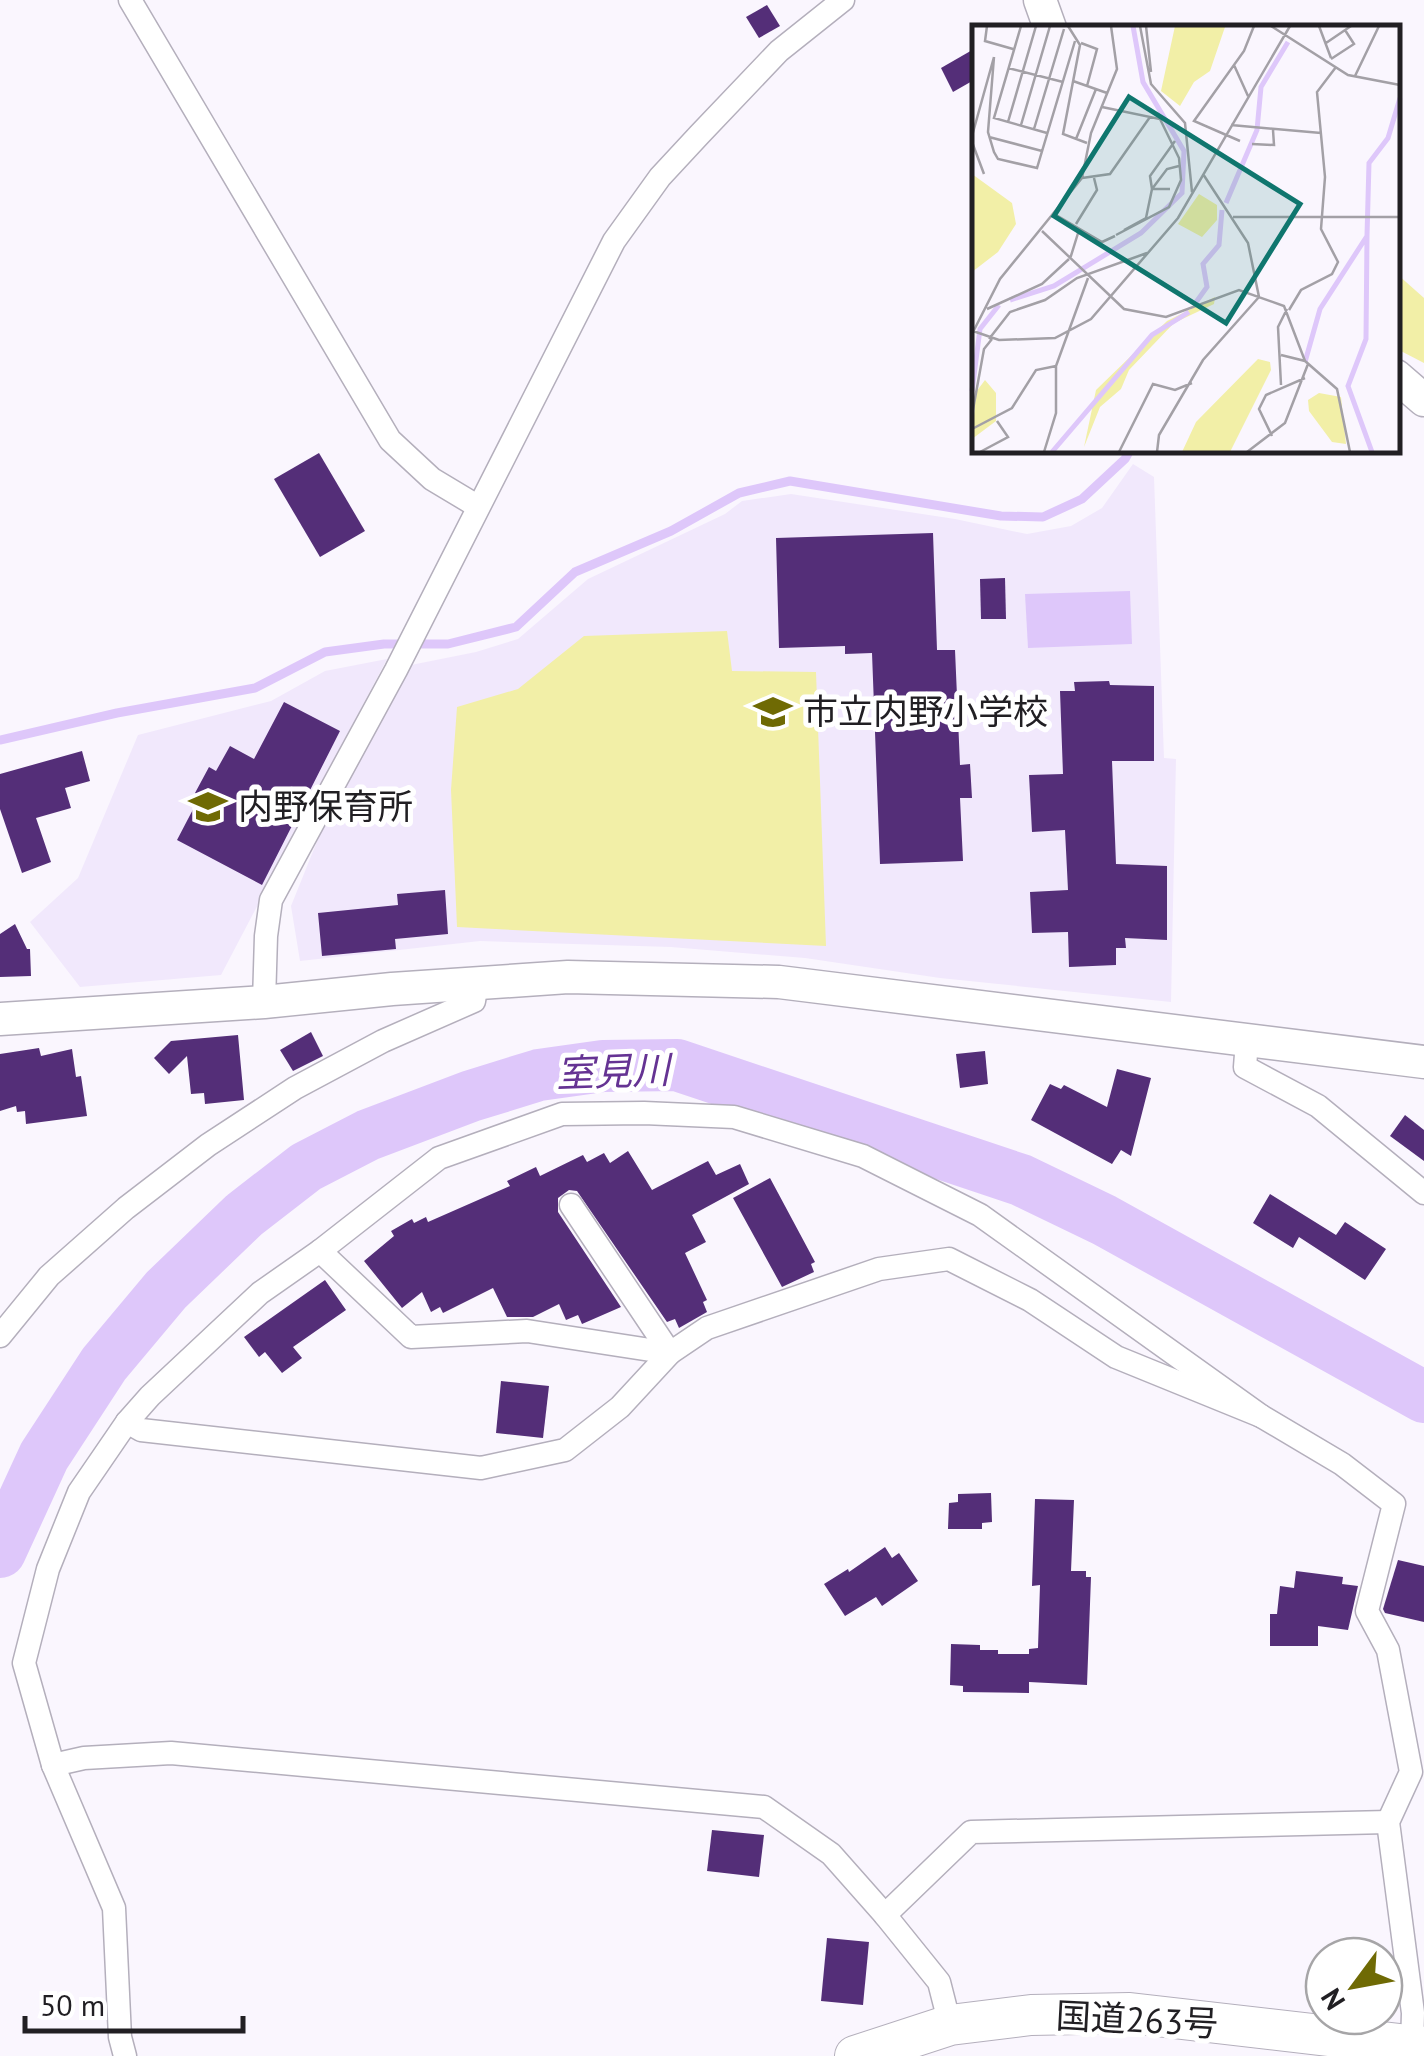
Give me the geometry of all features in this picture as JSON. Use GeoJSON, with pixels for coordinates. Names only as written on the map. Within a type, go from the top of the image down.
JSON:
{"type":"FeatureCollection","features":[{"type":"Feature","properties":{"kind":"highway","name":"国道263号"},"geometry":{"type":"LineString","coordinates":[[855,2056],[950,2025],[1030,2015],[1130,2013],[1418,2046]]}},
{"type":"Feature","properties":{"kind":"street"},"geometry":{"type":"LineString","coordinates":[[130,0],[390,440],[432,479],[476,506]]}},
{"type":"Feature","properties":{"kind":"street"},"geometry":{"type":"LineString","coordinates":[[264,1002],[271,900],[396,670],[614,241],[660,177],[780,50],[843,0]]}},
{"type":"Feature","properties":{"kind":"street"},"geometry":{"type":"LineString","coordinates":[[1040,0],[1049,25]]}},
{"type":"Feature","properties":{"kind":"street"},"geometry":{"type":"LineString","coordinates":[[1399,379],[1424,400]]}},
{"type":"Feature","properties":{"kind":"street"},"geometry":{"type":"LineString","coordinates":[[0,1019],[568,977],[778,982],[1424,1062]]}},
{"type":"Feature","properties":{"kind":"street"},"geometry":{"type":"LineString","coordinates":[[0,1336],[49,1276],[126,1208],[208,1145],[295,1088],[383,1041],[474,1000],[478,982]]}},
{"type":"Feature","properties":{"kind":"street"},"geometry":{"type":"LineString","coordinates":[[1247,1040],[1246,1066],[1318,1106],[1424,1194]]}},
{"type":"Feature","properties":{"kind":"street"},"geometry":{"type":"LineString","coordinates":[[125,2056],[120,2038],[114,1908],[53,1764],[24,1663],[48,1569],[79,1492],[127,1422],[150,1396],[260,1292],[320,1251],[438,1158],[562,1114],[644,1113],[734,1117],[863,1156],[980,1215],[1261,1416],[1342,1464],[1394,1504],[1367,1612],[1388,1650],[1417,1765],[1388,1822],[1418,2046]]}},
{"type":"Feature","properties":{"kind":"street"},"geometry":{"type":"LineString","coordinates":[[571,1205],[670,1353]]}},
{"type":"Feature","properties":{"kind":"street"},"geometry":{"type":"LineString","coordinates":[[320,1251],[411,1338],[527,1330],[670,1353]]}},
{"type":"Feature","properties":{"kind":"street"},"geometry":{"type":"LineString","coordinates":[[127,1422],[141,1430],[481,1468],[565,1450],[620,1407],[670,1353],[707,1328],[862,1274],[949,1258],[1030,1300],[1116,1357],[1261,1416]]}},
{"type":"Feature","properties":{"kind":"street"},"geometry":{"type":"LineString","coordinates":[[53,1764],[84,1758],[171,1754],[764,1806],[831,1854],[884,1915],[938,1982],[950,2025]]}},
{"type":"Feature","properties":{"kind":"street"},"geometry":{"type":"LineString","coordinates":[[884,1915],[971,1832],[1388,1822]]}},
{"type":"Feature","properties":{"kind":"shaded area"},"geometry":{"type":"Polygon","coordinates":[[[1399,276],[1424,298],[1424,363],[1399,350],[1399,276]]]}},
{"type":"Feature","properties":{"kind":"shaded area","name":"市立内野小学校"},"geometry":{"type":"Polygon","coordinates":[[[1133,464],[1154,477],[1164,758],[1176,759],[1171,1002],[940,978],[805,958],[671,947],[480,941],[300,961],[291,906],[320,834],[406,666],[518,639],[588,579],[725,514],[742,501],[791,494],[1027,534],[1071,526],[1102,508],[1133,464]]]}},
{"type":"Feature","properties":{"kind":"shaded area"},"geometry":{"type":"Polygon","coordinates":[[[1130,591],[1132,644],[1028,648],[1025,594],[1130,591]]]}},
{"type":"Feature","properties":{"kind":"shaded area"},"geometry":{"type":"Polygon","coordinates":[[[727,631],[732,671],[816,672],[826,946],[457,927],[451,790],[457,707],[518,689],[584,636],[727,631]]]}},
{"type":"Feature","properties":{"kind":"shaded area","name":"内野保育所"},"geometry":{"type":"Polygon","coordinates":[[[387,659],[221,975],[80,987],[30,922],[78,878],[138,735],[271,701],[325,671],[387,659]]]}},
{"type":"Feature","properties":{"kind":"building"},"geometry":{"type":"Polygon","coordinates":[[[767,5],[780,26],[759,38],[746,17],[767,5]]]}},
{"type":"Feature","properties":{"kind":"building"},"geometry":{"type":"Polygon","coordinates":[[[972,50],[972,81],[953,92],[941,68],[972,50]]]}},
{"type":"Feature","properties":{"kind":"building"},"geometry":{"type":"Polygon","coordinates":[[[319,453],[365,531],[320,557],[274,479],[319,453]]]}},
{"type":"Feature","properties":{"kind":"building"},"geometry":{"type":"Polygon","coordinates":[[[933,533],[937,650],[955,650],[960,765],[970,764],[972,798],[960,798],[963,861],[880,864],[872,653],[845,654],[845,646],[779,648],[776,538],[933,533]]]}},
{"type":"Feature","properties":{"kind":"building"},"geometry":{"type":"Polygon","coordinates":[[[1005,578],[1006,619],[981,619],[980,579],[1005,578]]]}},
{"type":"Feature","properties":{"kind":"building"},"geometry":{"type":"Polygon","coordinates":[[[1109,681],[1110,685],[1154,686],[1154,761],[1112,761],[1116,864],[1167,866],[1167,940],[1125,938],[1126,948],[1116,948],[1116,965],[1069,967],[1068,932],[1032,933],[1030,892],[1068,890],[1065,830],[1032,832],[1029,775],[1063,774],[1060,691],[1075,691],[1074,682],[1109,681]]]}},
{"type":"Feature","properties":{"kind":"building"},"geometry":{"type":"Polygon","coordinates":[[[284,702],[340,731],[262,885],[177,840],[200,796],[195,793],[209,767],[216,771],[230,746],[254,759],[284,702]]]}},
{"type":"Feature","properties":{"kind":"building"},"geometry":{"type":"Polygon","coordinates":[[[82,751],[90,781],[65,788],[71,808],[36,818],[51,862],[22,873],[0,809],[0,774],[82,751]]]}},
{"type":"Feature","properties":{"kind":"building"},"geometry":{"type":"Polygon","coordinates":[[[445,890],[448,934],[395,939],[396,949],[322,956],[318,913],[398,905],[397,894],[445,890]]]}},
{"type":"Feature","properties":{"kind":"building"},"geometry":{"type":"Polygon","coordinates":[[[15,924],[30,949],[31,976],[0,977],[0,934],[15,924]]]}},
{"type":"Feature","properties":{"kind":"building"},"geometry":{"type":"Polygon","coordinates":[[[311,1032],[323,1056],[293,1071],[280,1050],[311,1032]]]}},
{"type":"Feature","properties":{"kind":"building"},"geometry":{"type":"Polygon","coordinates":[[[238,1035],[244,1100],[205,1104],[204,1093],[191,1094],[187,1056],[169,1074],[154,1058],[171,1041],[238,1035]]]}},
{"type":"Feature","properties":{"kind":"building"},"geometry":{"type":"Polygon","coordinates":[[[39,1048],[41,1056],[72,1049],[87,1116],[26,1124],[25,1111],[17,1112],[16,1106],[0,1111],[0,1054],[39,1048]]]}},
{"type":"Feature","properties":{"kind":"building"},"geometry":{"type":"Polygon","coordinates":[[[985,1051],[988,1084],[960,1088],[956,1054],[985,1051]]]}},
{"type":"Feature","properties":{"kind":"building"},"geometry":{"type":"Polygon","coordinates":[[[1117,1069],[1151,1078],[1131,1156],[1121,1150],[1112,1164],[1031,1120],[1050,1084],[1061,1089],[1064,1085],[1107,1107],[1117,1069]]]}},
{"type":"Feature","properties":{"kind":"building"},"geometry":{"type":"Polygon","coordinates":[[[1405,1115],[1424,1130],[1424,1161],[1390,1136],[1405,1115]]]}},
{"type":"Feature","properties":{"kind":"building"},"geometry":{"type":"Polygon","coordinates":[[[628,1151],[652,1190],[708,1161],[716,1175],[740,1164],[749,1184],[692,1215],[706,1242],[685,1253],[707,1300],[703,1302],[707,1312],[679,1328],[675,1319],[667,1322],[577,1191],[569,1190],[558,1198],[558,1212],[621,1307],[582,1324],[578,1315],[566,1320],[559,1304],[533,1317],[507,1317],[493,1288],[443,1313],[440,1307],[431,1312],[422,1292],[402,1308],[364,1261],[394,1236],[391,1231],[412,1219],[414,1223],[426,1217],[428,1222],[510,1186],[507,1181],[536,1167],[540,1176],[583,1155],[587,1162],[604,1153],[610,1163],[628,1151]]]}},
{"type":"Feature","properties":{"kind":"building"},"geometry":{"type":"Polygon","coordinates":[[[770,1178],[815,1262],[811,1264],[814,1272],[782,1287],[733,1198],[770,1178]]]}},
{"type":"Feature","properties":{"kind":"building"},"geometry":{"type":"Polygon","coordinates":[[[1270,1194],[1336,1235],[1345,1222],[1386,1249],[1365,1280],[1299,1237],[1293,1248],[1253,1223],[1270,1194]]]}},
{"type":"Feature","properties":{"kind":"building"},"geometry":{"type":"Polygon","coordinates":[[[325,1280],[346,1310],[293,1347],[302,1358],[282,1373],[265,1352],[259,1357],[244,1337],[325,1280]]]}},
{"type":"Feature","properties":{"kind":"building"},"geometry":{"type":"Polygon","coordinates":[[[501,1381],[549,1386],[543,1438],[496,1433],[501,1381]]]}},
{"type":"Feature","properties":{"kind":"building"},"geometry":{"type":"Polygon","coordinates":[[[991,1493],[992,1522],[982,1523],[982,1529],[948,1529],[949,1503],[958,1502],[958,1494],[991,1493]]]}},
{"type":"Feature","properties":{"kind":"building"},"geometry":{"type":"Polygon","coordinates":[[[1035,1499],[1074,1500],[1071,1571],[1086,1571],[1086,1577],[1091,1577],[1087,1685],[1029,1682],[1029,1693],[963,1692],[963,1686],[950,1685],[951,1644],[980,1645],[980,1650],[998,1650],[998,1654],[1029,1654],[1029,1649],[1038,1648],[1040,1585],[1032,1586],[1035,1499]]]}},
{"type":"Feature","properties":{"kind":"building"},"geometry":{"type":"Polygon","coordinates":[[[885,1547],[892,1558],[899,1553],[918,1581],[882,1606],[876,1597],[845,1616],[824,1584],[885,1547]]]}},
{"type":"Feature","properties":{"kind":"building"},"geometry":{"type":"Polygon","coordinates":[[[1398,1560],[1424,1566],[1424,1622],[1385,1613],[1383,1609],[1398,1560]]]}},
{"type":"Feature","properties":{"kind":"building"},"geometry":{"type":"Polygon","coordinates":[[[1296,1571],[1343,1577],[1342,1584],[1358,1586],[1348,1630],[1318,1626],[1318,1646],[1270,1646],[1270,1614],[1277,1614],[1280,1586],[1294,1588],[1296,1571]]]}},
{"type":"Feature","properties":{"kind":"building"},"geometry":{"type":"Polygon","coordinates":[[[712,1830],[764,1835],[759,1877],[707,1871],[712,1830]]]}},
{"type":"Feature","properties":{"kind":"building"},"geometry":{"type":"Polygon","coordinates":[[[827,1938],[869,1942],[863,2005],[821,2001],[827,1938]]]}},
{"type":"Feature","properties":{"kind":"waterway"},"geometry":{"type":"LineString","coordinates":[[0,740],[117,713],[255,688],[325,652],[384,644],[448,644],[516,627],[575,572],[671,531],[739,493],[790,481],[1001,516],[1043,517],[1082,499],[1129,452]]}},
{"type":"Feature","properties":{"kind":"waterway","name":"室見川"},"geometry":{"type":"LineString","coordinates":[[0,1552],[44,1456],[104,1364],[166,1290],[244,1215],[306,1167],[368,1135],[539,1075],[603,1066],[677,1065],[1021,1180],[1104,1220],[1424,1397]]}},
{"type":"Feature","properties":{"kind":"place","name":"市立内野小学校"},"geometry":{"type":"Point","coordinates":[773,712]}},
{"type":"Feature","properties":{"kind":"place","name":"内野保育所"},"geometry":{"type":"Point","coordinates":[208,807]}}]}
